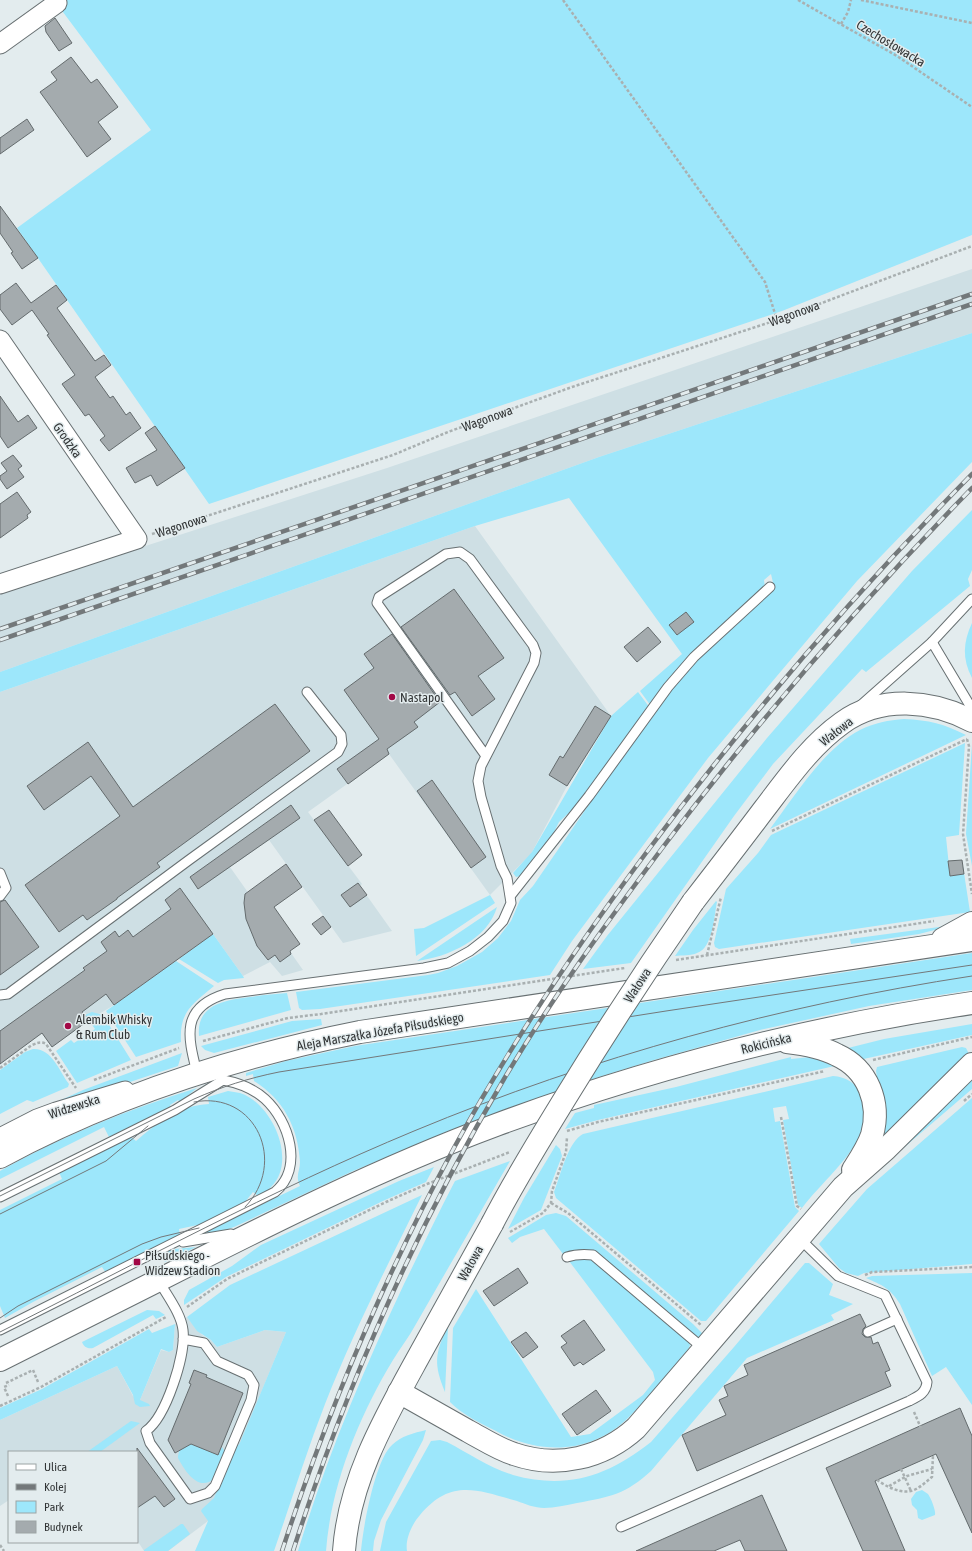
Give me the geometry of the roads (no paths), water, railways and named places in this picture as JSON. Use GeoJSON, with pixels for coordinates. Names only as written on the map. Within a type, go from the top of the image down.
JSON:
{"type":"FeatureCollection","features":[{"type":"Feature","properties":{"kind":"main road","name":"Wałowa"},"geometry":{"type":"LineString","coordinates":[[344,1551],[350,1512],[362,1469],[376,1437],[399,1392],[501,1228],[515,1182],[587,1064],[666,941],[693,902],[798,766],[824,738],[838,726],[855,715],[884,706],[905,703],[935,706],[958,714],[970,733]]}},
{"type":"Feature","properties":{"kind":"main road"},"geometry":{"type":"LineString","coordinates":[[917,948],[941,940],[972,923]]}},
{"type":"Feature","properties":{"kind":"main road"},"geometry":{"type":"LineString","coordinates":[[917,948],[972,940]]}},
{"type":"Feature","properties":{"kind":"main road","name":"Aleja Marszałka Józefa Piłsudskiego"},"geometry":{"type":"LineString","coordinates":[[0,1157],[83,1116],[153,1088],[197,1073],[222,1073],[287,1048],[360,1032],[917,948]]}},
{"type":"Feature","properties":{"kind":"main road","name":"Rokicińska"},"geometry":{"type":"LineString","coordinates":[[262,1228],[357,1183],[494,1126],[628,1080],[774,1041],[869,1021],[972,1003]]}},
{"type":"Feature","properties":{"kind":"main road"},"geometry":{"type":"LineString","coordinates":[[774,1041],[801,1044],[838,1055],[852,1064],[863,1076],[870,1088],[876,1116],[872,1135],[843,1187]]}},
{"type":"Feature","properties":{"kind":"main road"},"geometry":{"type":"LineString","coordinates":[[399,1392],[489,1442],[514,1454],[535,1460],[555,1461],[572,1460],[600,1452],[628,1435],[636,1428],[843,1187],[886,1149],[972,1064]]}},
{"type":"Feature","properties":{"kind":"main road"},"geometry":{"type":"LineString","coordinates":[[0,1360],[262,1228]]}},
{"type":"Feature","properties":{"kind":"street"},"geometry":{"type":"LineString","coordinates":[[0,44],[57,3]]}},
{"type":"Feature","properties":{"kind":"street","name":"Grodzka"},"geometry":{"type":"LineString","coordinates":[[0,340],[137,539],[0,584]]}},
{"type":"Feature","properties":{"kind":"street","name":"Widzewska"},"geometry":{"type":"LineString","coordinates":[[0,1138],[37,1119],[56,1112],[121,1091],[153,1088]]}},
{"type":"Feature","properties":{"kind":"lane"},"geometry":{"type":"LineString","coordinates":[[197,1073],[191,1044],[191,1022],[196,1012],[212,998],[225,994],[424,968],[448,963],[470,951],[488,937],[502,921],[512,903],[507,878],[501,866],[481,798],[478,781],[481,766],[534,663],[536,652],[533,645],[470,559],[460,552],[446,554],[378,597],[377,603],[486,756]]}},
{"type":"Feature","properties":{"kind":"lane"},"geometry":{"type":"LineString","coordinates":[[511,895],[589,796],[668,686],[694,657],[770,587]]}},
{"type":"Feature","properties":{"kind":"lane"},"geometry":{"type":"LineString","coordinates":[[838,726],[932,642],[972,599]]}},
{"type":"Feature","properties":{"kind":"lane"},"geometry":{"type":"LineString","coordinates":[[932,642],[972,709]]}},
{"type":"Feature","properties":{"kind":"lane"},"geometry":{"type":"LineString","coordinates":[[0,995],[8,994],[188,860],[338,752],[342,744],[341,735],[307,692]]}},
{"type":"Feature","properties":{"kind":"lane"},"geometry":{"type":"LineString","coordinates":[[0,873],[6,888],[0,896]]}},
{"type":"Feature","properties":{"kind":"lane"},"geometry":{"type":"LineString","coordinates":[[0,1197],[175,1110],[222,1073],[236,1083],[256,1092],[271,1105],[283,1124],[289,1142],[291,1162],[290,1172],[284,1183],[275,1192],[0,1330]]}},
{"type":"Feature","properties":{"kind":"lane"},"geometry":{"type":"LineString","coordinates":[[163,1249],[184,1242],[220,1237],[262,1228]]}},
{"type":"Feature","properties":{"kind":"lane"},"geometry":{"type":"LineString","coordinates":[[621,1527],[909,1401],[922,1394],[925,1390],[927,1382],[885,1295],[838,1276],[799,1238]]}},
{"type":"Feature","properties":{"kind":"lane"},"geometry":{"type":"LineString","coordinates":[[567,1257],[575,1254],[593,1255],[710,1343]]}},
{"type":"Feature","properties":{"kind":"lane"},"geometry":{"type":"LineString","coordinates":[[159,1280],[181,1320],[183,1339],[177,1374],[160,1415],[152,1427],[146,1431],[150,1443],[190,1499],[208,1493],[215,1486],[251,1400],[254,1385],[248,1375],[217,1361],[204,1343],[183,1339]]}},
{"type":"Feature","properties":{"kind":"lane"},"geometry":{"type":"LineString","coordinates":[[868,1332],[897,1319]]}},
{"type":"Feature","properties":{"kind":"tram line"},"geometry":{"type":"LineString","coordinates":[[0,1196],[194,1099],[235,1083],[268,1074],[666,1011],[972,965]]}},
{"type":"Feature","properties":{"kind":"tram line"},"geometry":{"type":"LineString","coordinates":[[0,1332],[257,1202],[361,1154],[481,1104],[618,1057],[758,1018],[900,988],[972,976]]}},
{"type":"Feature","properties":{"kind":"tram line"},"geometry":{"type":"LineString","coordinates":[[194,1102],[216,1101],[234,1107],[249,1118],[259,1134],[264,1151],[264,1170],[258,1189],[245,1207]]}},
{"type":"Feature","properties":{"kind":"tram line"},"geometry":{"type":"LineString","coordinates":[[0,1214],[106,1161],[148,1126]]}},
{"type":"Feature","properties":{"kind":"tram line"},"geometry":{"type":"LineString","coordinates":[[0,1318],[18,1306],[142,1244],[161,1237],[199,1228]]}},
{"type":"Feature","properties":{"kind":"railway"},"geometry":{"type":"LineString","coordinates":[[0,629],[972,294]]}},
{"type":"Feature","properties":{"kind":"railway"},"geometry":{"type":"LineString","coordinates":[[0,640],[972,304]]}},
{"type":"Feature","properties":{"kind":"railway"},"geometry":{"type":"LineString","coordinates":[[282,1551],[318,1447],[338,1395],[404,1245],[476,1108],[522,1033],[570,959],[620,888],[723,754],[762,706],[844,611],[972,474]]}},
{"type":"Feature","properties":{"kind":"railway"},"geometry":{"type":"LineString","coordinates":[[293,1551],[336,1429],[385,1309],[441,1192],[504,1079],[541,1019],[621,904],[699,800],[736,754],[851,618],[972,488]]}},
{"type":"Feature","properties":{"kind":"place","name":"Nastapol"},"geometry":{"type":"Point","coordinates":[392,697]}},
{"type":"Feature","properties":{"kind":"place","name":"Alembik Whisky & Rum Club"},"geometry":{"type":"Point","coordinates":[68,1026]}},
{"type":"Feature","properties":{"kind":"place","name":"Piłsudskiego - Widzew Stadion"},"geometry":{"type":"Point","coordinates":[137,1262]}}]}
